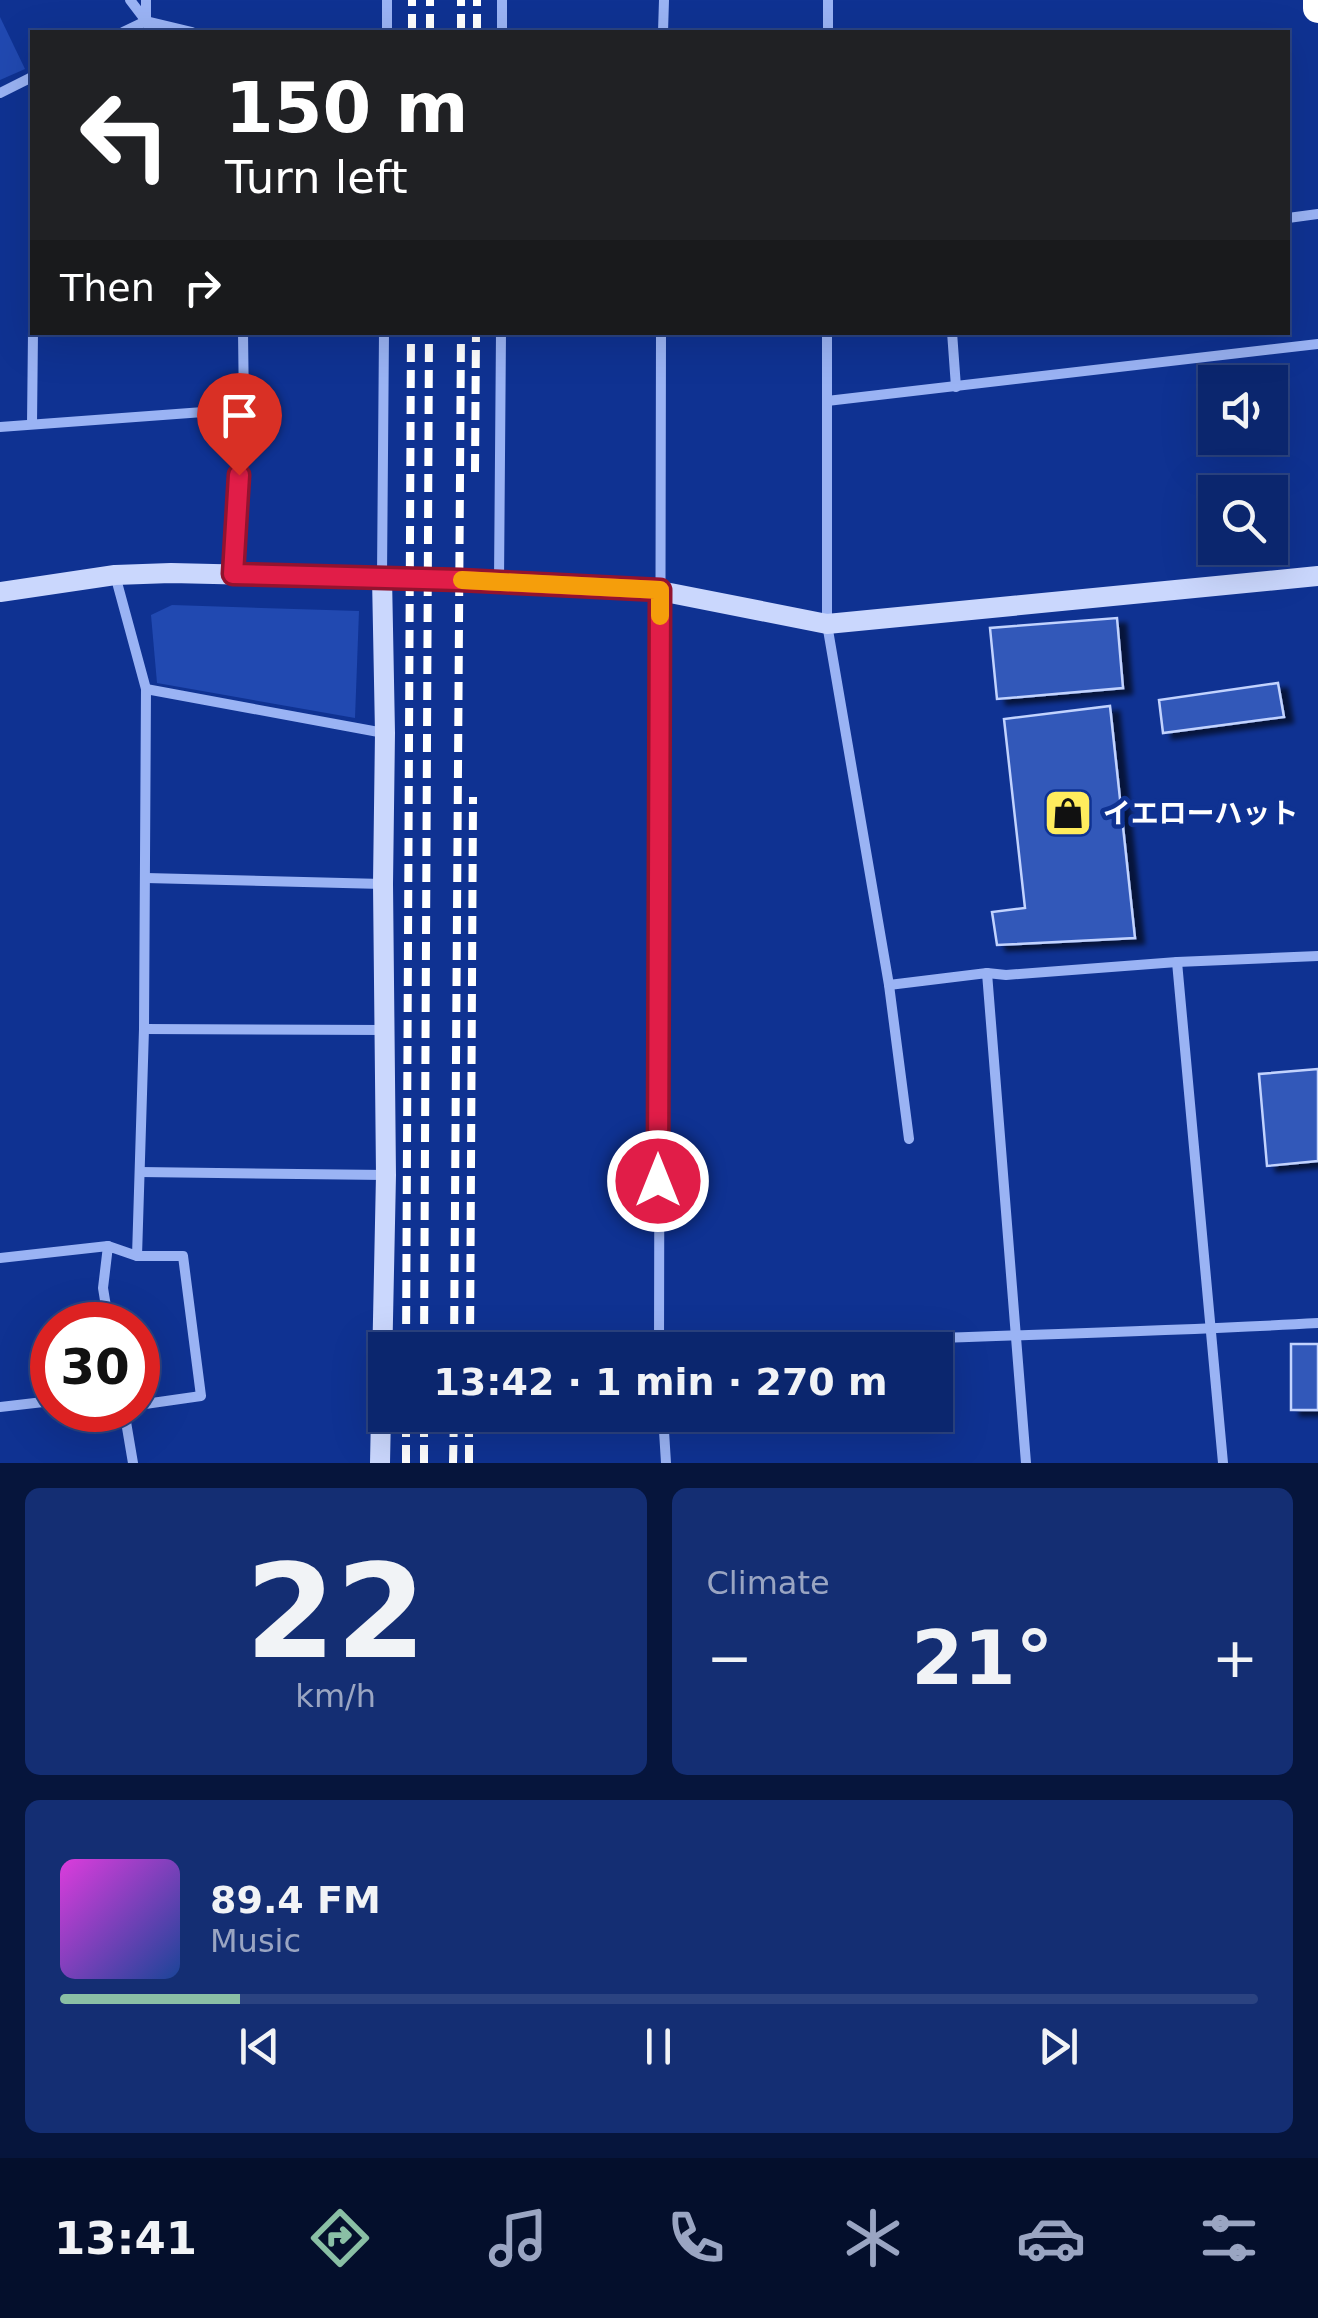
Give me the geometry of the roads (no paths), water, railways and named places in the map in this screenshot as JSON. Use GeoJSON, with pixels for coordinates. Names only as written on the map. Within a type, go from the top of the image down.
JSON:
{"type":"FeatureCollection","features":[{"type":"Feature","properties":{"kind":"highway"},"geometry":{"type":"LineString","coordinates":[[1318,0],[1318,8]]}},
{"type":"Feature","properties":{"kind":"street"},"geometry":{"type":"LineString","coordinates":[[130,0],[149,27],[175,30]]}},
{"type":"Feature","properties":{"kind":"street"},"geometry":{"type":"LineString","coordinates":[[146,0],[149,27]]}},
{"type":"Feature","properties":{"kind":"street"},"geometry":{"type":"LineString","coordinates":[[387,0],[387,30]]}},
{"type":"Feature","properties":{"kind":"street"},"geometry":{"type":"LineString","coordinates":[[502,0],[502,30]]}},
{"type":"Feature","properties":{"kind":"street"},"geometry":{"type":"LineString","coordinates":[[663,30],[664,0]]}},
{"type":"Feature","properties":{"kind":"street"},"geometry":{"type":"LineString","coordinates":[[828,0],[828,30]]}},
{"type":"Feature","properties":{"kind":"street"},"geometry":{"type":"LineString","coordinates":[[0,93],[30,78]]}},
{"type":"Feature","properties":{"kind":"street"},"geometry":{"type":"LineString","coordinates":[[1290,218],[1318,214]]}},
{"type":"Feature","properties":{"kind":"street"},"geometry":{"type":"LineString","coordinates":[[32,424],[34,335]]}},
{"type":"Feature","properties":{"kind":"street"},"geometry":{"type":"LineString","coordinates":[[233,574],[244,409],[243,335]]}},
{"type":"Feature","properties":{"kind":"street"},"geometry":{"type":"LineString","coordinates":[[380,1463],[386,1175],[384,335]]}},
{"type":"Feature","properties":{"kind":"street"},"geometry":{"type":"LineString","coordinates":[[499,582],[501,335]]}},
{"type":"Feature","properties":{"kind":"street"},"geometry":{"type":"LineString","coordinates":[[659,1332],[661,335]]}},
{"type":"Feature","properties":{"kind":"street"},"geometry":{"type":"LineString","coordinates":[[827,335],[827,624],[889,985],[908,1139]]}},
{"type":"Feature","properties":{"kind":"street"},"geometry":{"type":"LineString","coordinates":[[952,335],[956,387]]}},
{"type":"Feature","properties":{"kind":"street"},"geometry":{"type":"LineString","coordinates":[[827,401],[1318,344]]}},
{"type":"Feature","properties":{"kind":"street"},"geometry":{"type":"LineString","coordinates":[[0,427],[244,409]]}},
{"type":"Feature","properties":{"kind":"street"},"geometry":{"type":"LineString","coordinates":[[0,592],[115,574],[382,577],[660,590],[827,624],[1318,576]]}},
{"type":"Feature","properties":{"kind":"street"},"geometry":{"type":"LineString","coordinates":[[115,574],[146,689],[144,1029],[137,1256]]}},
{"type":"Feature","properties":{"kind":"street"},"geometry":{"type":"LineString","coordinates":[[146,689],[385,734]]}},
{"type":"Feature","properties":{"kind":"street"},"geometry":{"type":"LineString","coordinates":[[146,878],[383,884]]}},
{"type":"Feature","properties":{"kind":"street"},"geometry":{"type":"LineString","coordinates":[[889,985],[987,973],[1318,956]]}},
{"type":"Feature","properties":{"kind":"street"},"geometry":{"type":"LineString","coordinates":[[1176,962],[1223,1463]]}},
{"type":"Feature","properties":{"kind":"street"},"geometry":{"type":"LineString","coordinates":[[987,973],[1026,1463]]}},
{"type":"Feature","properties":{"kind":"street"},"geometry":{"type":"LineString","coordinates":[[144,1029],[386,1030]]}},
{"type":"Feature","properties":{"kind":"street"},"geometry":{"type":"LineString","coordinates":[[140,1172],[386,1175]]}},
{"type":"Feature","properties":{"kind":"street"},"geometry":{"type":"LineString","coordinates":[[106,1302],[103,1288],[108,1246]]}},
{"type":"Feature","properties":{"kind":"street"},"geometry":{"type":"LineString","coordinates":[[0,1258],[108,1246],[137,1256],[184,1256],[201,1396],[160,1401]]}},
{"type":"Feature","properties":{"kind":"street"},"geometry":{"type":"LineString","coordinates":[[953,1337],[1318,1323]]}},
{"type":"Feature","properties":{"kind":"street"},"geometry":{"type":"LineString","coordinates":[[0,1407],[30,1403]]}},
{"type":"Feature","properties":{"kind":"street"},"geometry":{"type":"LineString","coordinates":[[127,1432],[132,1463]]}},
{"type":"Feature","properties":{"kind":"street"},"geometry":{"type":"LineString","coordinates":[[664,1432],[666,1463]]}},
{"type":"Feature","properties":{"kind":"railway"},"geometry":{"type":"LineString","coordinates":[[412,0],[412,30]]}},
{"type":"Feature","properties":{"kind":"railway"},"geometry":{"type":"LineString","coordinates":[[430,0],[430,30]]}},
{"type":"Feature","properties":{"kind":"railway"},"geometry":{"type":"LineString","coordinates":[[461,0],[461,30]]}},
{"type":"Feature","properties":{"kind":"railway"},"geometry":{"type":"LineString","coordinates":[[477,0],[477,30]]}},
{"type":"Feature","properties":{"kind":"railway"},"geometry":{"type":"LineString","coordinates":[[406,1332],[411,335]]}},
{"type":"Feature","properties":{"kind":"railway"},"geometry":{"type":"LineString","coordinates":[[424,1332],[429,335]]}},
{"type":"Feature","properties":{"kind":"railway"},"geometry":{"type":"LineString","coordinates":[[454,1332],[461,335]]}},
{"type":"Feature","properties":{"kind":"railway"},"geometry":{"type":"LineString","coordinates":[[475,472],[476,335]]}},
{"type":"Feature","properties":{"kind":"railway"},"geometry":{"type":"LineString","coordinates":[[470,1332],[473,797]]}},
{"type":"Feature","properties":{"kind":"railway"},"geometry":{"type":"LineString","coordinates":[[406,1432],[406,1463]]}},
{"type":"Feature","properties":{"kind":"railway"},"geometry":{"type":"LineString","coordinates":[[424,1432],[424,1463]]}},
{"type":"Feature","properties":{"kind":"railway"},"geometry":{"type":"LineString","coordinates":[[453,1463],[454,1432]]}},
{"type":"Feature","properties":{"kind":"railway"},"geometry":{"type":"LineString","coordinates":[[469,1432],[469,1463]]}},
{"type":"Feature","properties":{"kind":"place","name":"イエローハット"},"geometry":{"type":"Point","coordinates":[1068,813]}}]}
